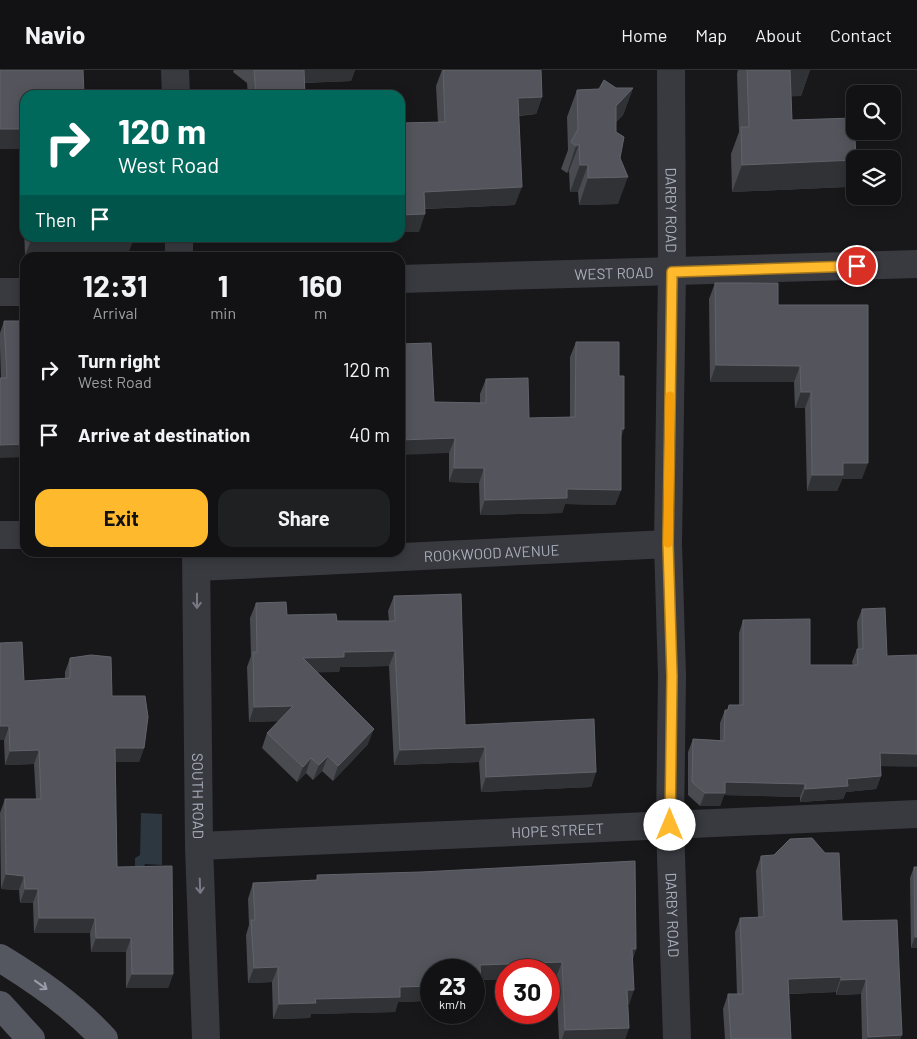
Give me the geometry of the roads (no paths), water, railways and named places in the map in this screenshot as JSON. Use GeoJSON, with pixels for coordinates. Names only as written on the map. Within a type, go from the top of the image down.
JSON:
{"type":"FeatureCollection","features":[{"type":"Feature","properties":{"kind":"main road"},"geometry":{"type":"LineString","coordinates":[[0,958],[80,1013],[104,1039]]}},
{"type":"Feature","properties":{"kind":"main road"},"geometry":{"type":"LineString","coordinates":[[0,1005],[18,1033]]}},
{"type":"Feature","properties":{"kind":"street"},"geometry":{"type":"LineString","coordinates":[[175,70],[176,90]]}},
{"type":"Feature","properties":{"kind":"street","name":"DARBY ROAD"},"geometry":{"type":"LineString","coordinates":[[671,70],[672,272],[668,544],[672,676],[670,825],[677,1039]]}},
{"type":"Feature","properties":{"kind":"street","name":"WEST ROAD"},"geometry":{"type":"LineString","coordinates":[[405,279],[917,264]]}},
{"type":"Feature","properties":{"kind":"street"},"geometry":{"type":"LineString","coordinates":[[0,292],[20,292]]}},
{"type":"Feature","properties":{"kind":"street"},"geometry":{"type":"LineString","coordinates":[[0,535],[20,534]]}},
{"type":"Feature","properties":{"kind":"street","name":"ROOKWOOD AVENUE"},"geometry":{"type":"LineString","coordinates":[[405,553],[668,544]]}},
{"type":"Feature","properties":{"kind":"street","name":"ROOKWOOD AVENUE"},"geometry":{"type":"LineString","coordinates":[[196,560],[284,557]]}},
{"type":"Feature","properties":{"kind":"street","name":"SOUTH ROAD"},"geometry":{"type":"LineString","coordinates":[[196,560],[199,846],[206,1039]]}},
{"type":"Feature","properties":{"kind":"street","name":"HOPE STREET"},"geometry":{"type":"LineString","coordinates":[[199,846],[917,814]]}}]}
